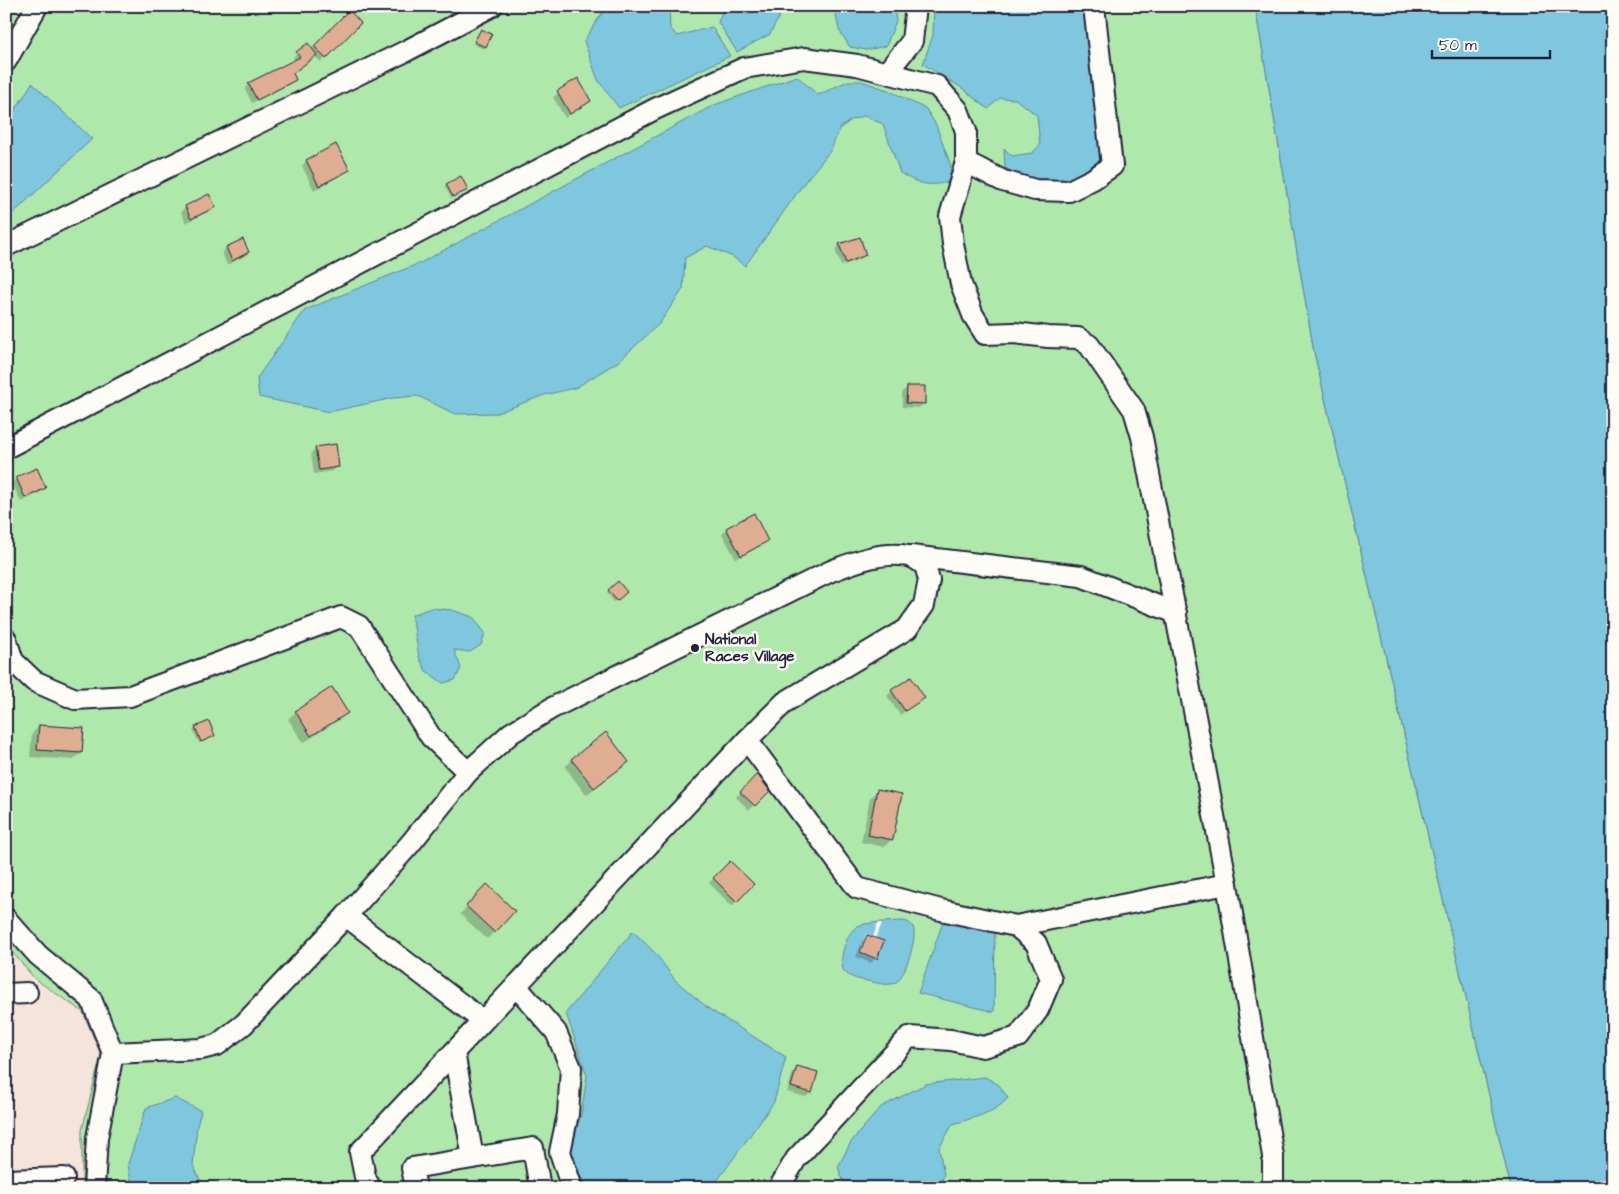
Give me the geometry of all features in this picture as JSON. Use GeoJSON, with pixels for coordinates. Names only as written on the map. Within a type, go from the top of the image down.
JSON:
{"type":"FeatureCollection","features":[{"type":"Feature","properties":{"kind":"street"},"geometry":{"type":"LineString","coordinates":[[6,61],[37,6]]}},
{"type":"Feature","properties":{"kind":"street"},"geometry":{"type":"LineString","coordinates":[[6,246],[408,50],[492,6]]}},
{"type":"Feature","properties":{"kind":"street"},"geometry":{"type":"LineString","coordinates":[[887,72],[912,41],[916,6]]}},
{"type":"Feature","properties":{"kind":"street"},"geometry":{"type":"LineString","coordinates":[[966,162],[1003,181],[1035,190],[1068,191],[1093,180],[1112,166],[1094,6]]}},
{"type":"Feature","properties":{"kind":"street"},"geometry":{"type":"LineString","coordinates":[[6,448],[655,109],[744,68],[804,58],[857,64],[937,86],[958,110],[966,131],[966,162],[950,216],[953,244],[961,284],[973,315],[984,334],[1014,333],[1078,338],[1089,345],[1134,410],[1142,437],[1227,884],[1273,1156],[1273,1188]]}},
{"type":"Feature","properties":{"kind":"street"},"geometry":{"type":"LineString","coordinates":[[113,1052],[201,1049],[217,1045],[244,1024],[346,916],[410,844],[468,772],[511,733],[552,708],[831,571],[854,562],[878,556],[909,556],[1080,576],[1176,613]]}},
{"type":"Feature","properties":{"kind":"street"},"geometry":{"type":"LineString","coordinates":[[370,1188],[364,1177],[360,1152],[747,740],[785,702],[907,629],[924,605],[929,580],[925,565],[909,556]]}},
{"type":"Feature","properties":{"kind":"street"},"geometry":{"type":"LineString","coordinates":[[6,639],[13,661],[34,681],[75,698],[130,696],[341,617],[359,626],[431,737],[468,772]]}},
{"type":"Feature","properties":{"kind":"street"},"geometry":{"type":"LineString","coordinates":[[747,740],[857,888],[941,910],[1016,926],[1227,884]]}},
{"type":"Feature","properties":{"kind":"street"},"geometry":{"type":"LineString","coordinates":[[346,916],[483,1021]]}},
{"type":"Feature","properties":{"kind":"street"},"geometry":{"type":"LineString","coordinates":[[6,919],[38,955],[91,999],[113,1052],[97,1138],[94,1188]]}},
{"type":"Feature","properties":{"kind":"street"},"geometry":{"type":"LineString","coordinates":[[779,1188],[796,1159],[909,1037],[951,1040],[983,1046],[1018,1037],[1038,1010],[1051,979],[1036,943],[1016,926]]}},
{"type":"Feature","properties":{"kind":"street"},"geometry":{"type":"LineString","coordinates":[[516,986],[556,1032],[571,1068],[568,1114],[560,1152],[572,1188]]}},
{"type":"Feature","properties":{"kind":"street"},"geometry":{"type":"LineString","coordinates":[[6,994],[27,993]]}},
{"type":"Feature","properties":{"kind":"street"},"geometry":{"type":"LineString","coordinates":[[454,1052],[473,1158]]}},
{"type":"Feature","properties":{"kind":"street"},"geometry":{"type":"LineString","coordinates":[[416,1188],[412,1168],[533,1148],[540,1188]]}},
{"type":"Feature","properties":{"kind":"street"},"geometry":{"type":"LineString","coordinates":[[6,1180],[64,1178]]}},
{"type":"Feature","properties":{"kind":"shaded area"},"geometry":{"type":"Polygon","coordinates":[[[6,945],[35,979],[83,1012],[101,1055],[82,1130],[82,1188],[6,1188],[6,945]]]}},
{"type":"Feature","properties":{"kind":"green space","name":"National Races Village"},"geometry":{"type":"Polygon","coordinates":[[[6,6],[1255,6],[1314,352],[1511,1188],[82,1188],[82,1130],[101,1055],[83,1012],[35,979],[6,945],[6,6]]]}},
{"type":"Feature","properties":{"kind":"water"},"geometry":{"type":"Polygon","coordinates":[[[609,6],[669,6],[670,28],[677,36],[712,27],[730,56],[619,108],[598,80],[584,41],[600,16],[609,6]]]}},
{"type":"Feature","properties":{"kind":"water"},"geometry":{"type":"Polygon","coordinates":[[[725,6],[785,6],[770,34],[737,52],[718,22],[725,6]]]}},
{"type":"Feature","properties":{"kind":"water"},"geometry":{"type":"Polygon","coordinates":[[[834,6],[894,6],[896,21],[886,46],[866,50],[850,47],[839,30],[834,6]]]}},
{"type":"Feature","properties":{"kind":"water"},"geometry":{"type":"Polygon","coordinates":[[[934,6],[1084,6],[1105,161],[1067,182],[1030,180],[1005,168],[1004,148],[1012,156],[1032,153],[1040,145],[1037,115],[1015,99],[1000,98],[988,109],[962,88],[923,64],[933,35],[934,6]]]}},
{"type":"Feature","properties":{"kind":"water"},"geometry":{"type":"Polygon","coordinates":[[[1255,6],[1613,6],[1613,1188],[1511,1188],[1314,352],[1255,6]]]}},
{"type":"Feature","properties":{"kind":"water"},"geometry":{"type":"Polygon","coordinates":[[[797,76],[818,95],[848,81],[861,81],[888,90],[926,109],[936,125],[951,166],[949,182],[923,184],[900,173],[883,124],[864,116],[851,120],[839,129],[831,150],[807,179],[745,266],[733,257],[707,246],[685,258],[683,289],[659,324],[619,361],[575,388],[544,395],[497,413],[455,414],[418,396],[393,398],[329,412],[259,397],[257,378],[305,310],[420,263],[714,105],[797,76]]]}},
{"type":"Feature","properties":{"kind":"water"},"geometry":{"type":"Polygon","coordinates":[[[32,83],[92,139],[6,220],[6,125],[32,83]]]}},
{"type":"Feature","properties":{"kind":"water"},"geometry":{"type":"Polygon","coordinates":[[[431,608],[452,610],[473,617],[485,633],[481,645],[470,652],[454,650],[461,668],[455,680],[443,683],[426,671],[419,657],[412,615],[431,608]]]}},
{"type":"Feature","properties":{"kind":"water"},"geometry":{"type":"Polygon","coordinates":[[[944,919],[995,930],[994,1012],[918,993],[944,919]]]}},
{"type":"Feature","properties":{"kind":"water"},"geometry":{"type":"Polygon","coordinates":[[[878,922],[908,922],[912,925],[914,939],[899,980],[895,983],[883,984],[861,980],[850,976],[844,971],[842,954],[847,940],[854,929],[858,926],[878,922]]]}},
{"type":"Feature","properties":{"kind":"water"},"geometry":{"type":"Polygon","coordinates":[[[633,931],[656,954],[675,980],[709,1009],[786,1057],[774,1102],[712,1188],[585,1188],[569,1146],[581,1115],[587,1076],[566,1013],[633,931]]]}},
{"type":"Feature","properties":{"kind":"water"},"geometry":{"type":"Polygon","coordinates":[[[985,1077],[999,1085],[1008,1098],[989,1112],[953,1124],[939,1148],[944,1175],[939,1188],[846,1188],[838,1167],[851,1142],[881,1107],[926,1084],[985,1077]]]}},
{"type":"Feature","properties":{"kind":"water"},"geometry":{"type":"Polygon","coordinates":[[[175,1098],[201,1111],[197,1126],[193,1165],[204,1188],[132,1188],[128,1164],[146,1108],[175,1098]]]}},
{"type":"Feature","properties":{"kind":"pier"},"geometry":{"type":"Polygon","coordinates":[[[878,923],[882,923],[876,938],[884,941],[877,960],[859,952],[866,934],[873,937],[878,923]]]}},
{"type":"Feature","properties":{"kind":"building"},"geometry":{"type":"Polygon","coordinates":[[[349,10],[361,23],[326,59],[314,46],[349,10]]]}},
{"type":"Feature","properties":{"kind":"building"},"geometry":{"type":"Polygon","coordinates":[[[481,29],[492,34],[486,47],[474,42],[481,29]]]}},
{"type":"Feature","properties":{"kind":"building"},"geometry":{"type":"Polygon","coordinates":[[[308,43],[317,55],[293,73],[296,80],[257,100],[248,83],[300,57],[296,52],[308,43]]]}},
{"type":"Feature","properties":{"kind":"building"},"geometry":{"type":"Polygon","coordinates":[[[578,78],[591,101],[570,114],[557,91],[578,78]]]}},
{"type":"Feature","properties":{"kind":"building"},"geometry":{"type":"Polygon","coordinates":[[[336,144],[350,170],[319,186],[306,160],[336,144]]]}},
{"type":"Feature","properties":{"kind":"building"},"geometry":{"type":"Polygon","coordinates":[[[461,176],[468,190],[453,197],[446,184],[461,176]]]}},
{"type":"Feature","properties":{"kind":"building"},"geometry":{"type":"Polygon","coordinates":[[[209,194],[216,207],[191,219],[185,206],[209,194]]]}},
{"type":"Feature","properties":{"kind":"building"},"geometry":{"type":"Polygon","coordinates":[[[860,237],[866,255],[846,263],[839,244],[860,237]]]}},
{"type":"Feature","properties":{"kind":"building"},"geometry":{"type":"Polygon","coordinates":[[[243,239],[249,252],[232,261],[226,247],[243,239]]]}},
{"type":"Feature","properties":{"kind":"building"},"geometry":{"type":"Polygon","coordinates":[[[907,386],[925,386],[925,404],[906,403],[907,386]]]}},
{"type":"Feature","properties":{"kind":"building"},"geometry":{"type":"Polygon","coordinates":[[[336,444],[339,467],[319,470],[315,447],[336,444]]]}},
{"type":"Feature","properties":{"kind":"building"},"geometry":{"type":"Polygon","coordinates":[[[37,468],[46,488],[25,498],[16,477],[37,468]]]}},
{"type":"Feature","properties":{"kind":"building"},"geometry":{"type":"Polygon","coordinates":[[[754,513],[768,541],[741,556],[726,528],[754,513]]]}},
{"type":"Feature","properties":{"kind":"building"},"geometry":{"type":"Polygon","coordinates":[[[618,581],[627,592],[617,601],[608,590],[618,581]]]}},
{"type":"Feature","properties":{"kind":"building"},"geometry":{"type":"Polygon","coordinates":[[[911,677],[925,698],[905,711],[891,690],[911,677]]]}},
{"type":"Feature","properties":{"kind":"building"},"geometry":{"type":"Polygon","coordinates":[[[332,687],[348,713],[311,736],[295,711],[332,687]]]}},
{"type":"Feature","properties":{"kind":"building"},"geometry":{"type":"Polygon","coordinates":[[[209,721],[215,736],[201,742],[195,727],[209,721]]]}},
{"type":"Feature","properties":{"kind":"building"},"geometry":{"type":"Polygon","coordinates":[[[39,725],[84,728],[82,753],[37,750],[39,725]]]}},
{"type":"Feature","properties":{"kind":"building"},"geometry":{"type":"Polygon","coordinates":[[[606,732],[629,762],[594,788],[571,759],[606,732]]]}},
{"type":"Feature","properties":{"kind":"building"},"geometry":{"type":"Polygon","coordinates":[[[757,774],[770,791],[755,806],[740,792],[757,774]]]}},
{"type":"Feature","properties":{"kind":"building"},"geometry":{"type":"Polygon","coordinates":[[[877,789],[902,794],[893,840],[868,835],[877,789]]]}},
{"type":"Feature","properties":{"kind":"building"},"geometry":{"type":"Polygon","coordinates":[[[730,861],[754,884],[737,902],[713,878],[730,861]]]}},
{"type":"Feature","properties":{"kind":"building"},"geometry":{"type":"Polygon","coordinates":[[[487,884],[515,911],[495,933],[466,906],[487,884]]]}},
{"type":"Feature","properties":{"kind":"building"},"geometry":{"type":"Polygon","coordinates":[[[867,935],[884,941],[877,959],[860,952],[867,935]]]}},
{"type":"Feature","properties":{"kind":"building"},"geometry":{"type":"Polygon","coordinates":[[[797,1066],[818,1072],[812,1093],[791,1087],[797,1066]]]}},
{"type":"Feature","properties":{"kind":"place","name":"National Races Village"},"geometry":{"type":"Point","coordinates":[695,648]}}]}
